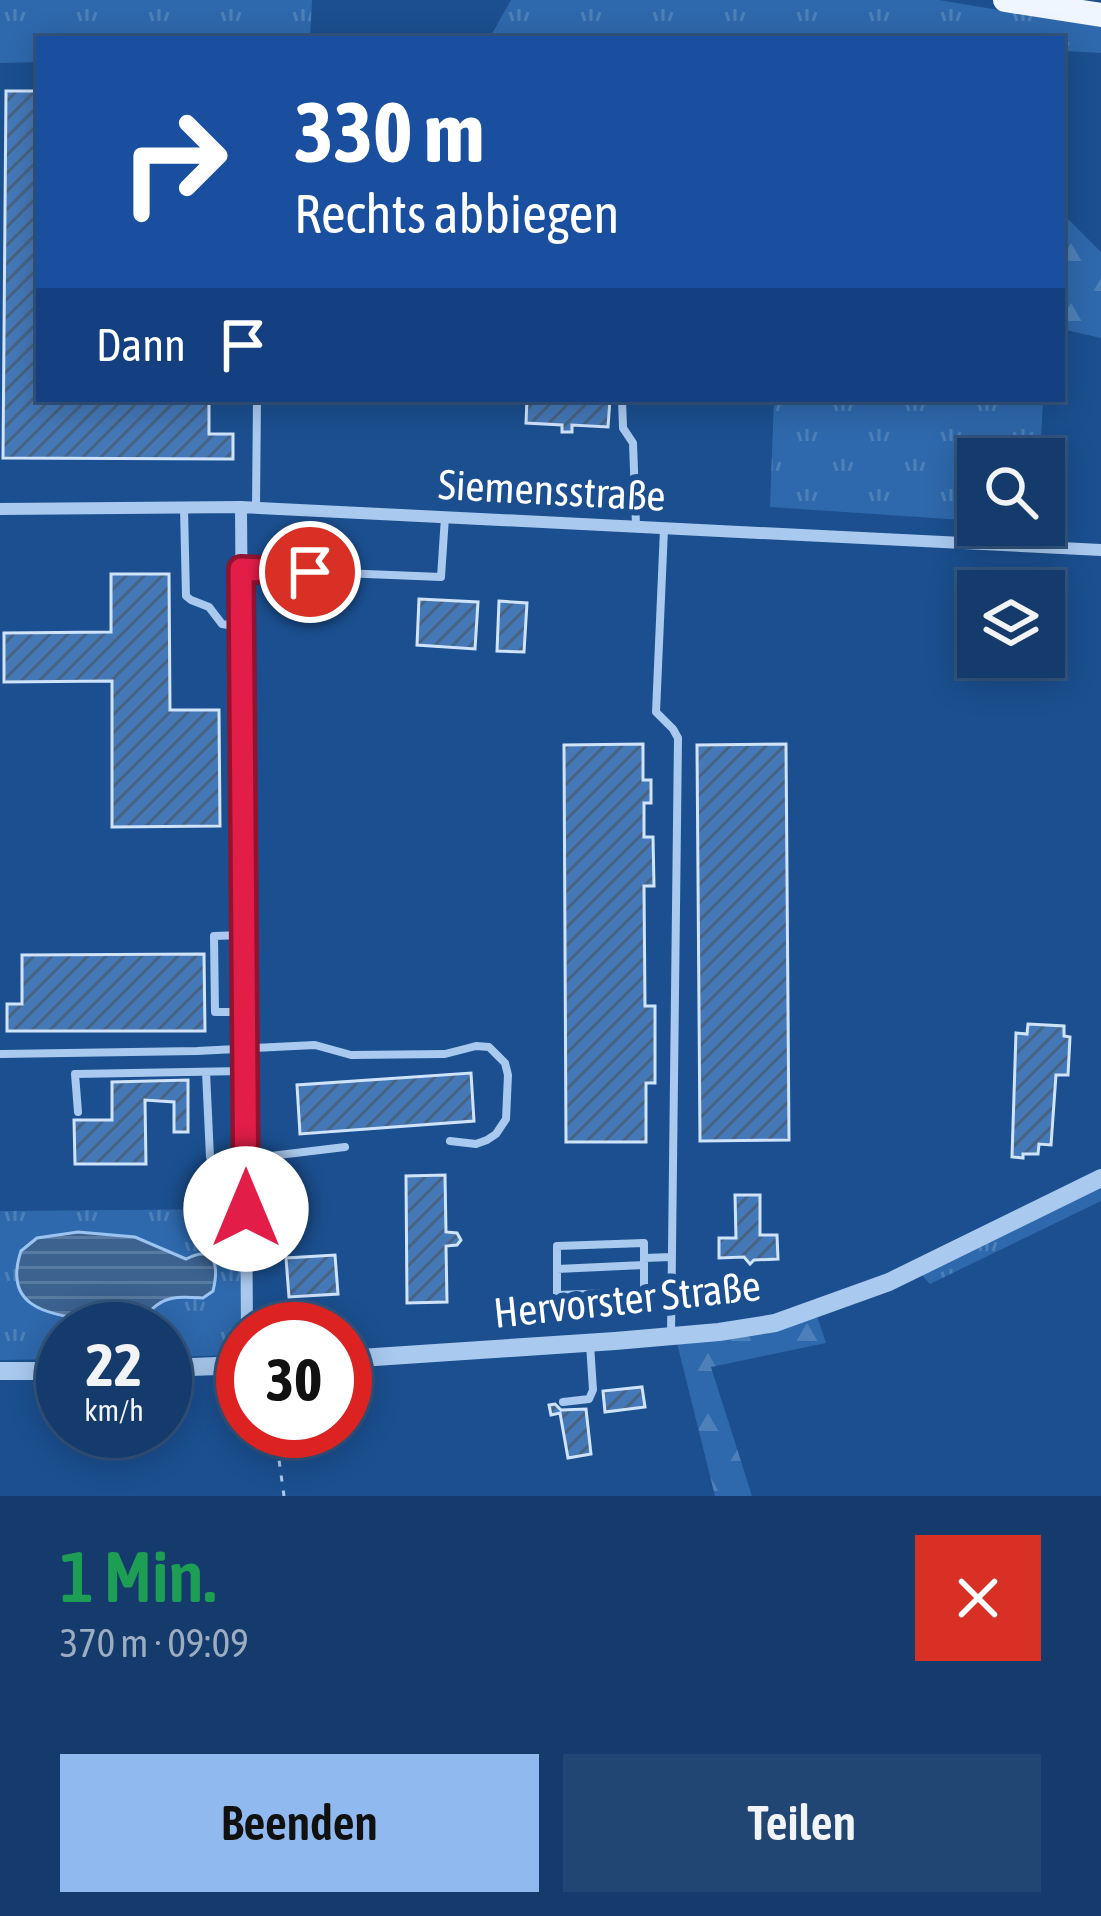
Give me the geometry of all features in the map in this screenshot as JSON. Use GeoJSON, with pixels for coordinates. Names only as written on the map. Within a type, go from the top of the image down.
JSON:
{"type":"FeatureCollection","features":[{"type":"Feature","properties":{"kind":"main road"},"geometry":{"type":"LineString","coordinates":[[1005,0],[1101,15]]}},
{"type":"Feature","properties":{"kind":"street","name":"Siemensstraße"},"geometry":{"type":"LineString","coordinates":[[0,508],[241,507],[1101,550]]}},
{"type":"Feature","properties":{"kind":"street"},"geometry":{"type":"LineString","coordinates":[[241,507],[247,1302]]}},
{"type":"Feature","properties":{"kind":"street","name":"Hervorster Straße"},"geometry":{"type":"LineString","coordinates":[[372,1357],[718,1332],[775,1322],[889,1282],[1101,1178]]}},
{"type":"Feature","properties":{"kind":"street"},"geometry":{"type":"LineString","coordinates":[[0,1371],[36,1371]]}},
{"type":"Feature","properties":{"kind":"lane"},"geometry":{"type":"LineString","coordinates":[[256,508],[257,402]]}},
{"type":"Feature","properties":{"kind":"lane"},"geometry":{"type":"LineString","coordinates":[[622,402],[623,428],[633,442],[637,527]]}},
{"type":"Feature","properties":{"kind":"lane"},"geometry":{"type":"LineString","coordinates":[[184,508],[186,596],[209,607],[223,624],[242,627]]}},
{"type":"Feature","properties":{"kind":"lane"},"geometry":{"type":"LineString","coordinates":[[241,569],[441,577],[445,517]]}},
{"type":"Feature","properties":{"kind":"lane"},"geometry":{"type":"LineString","coordinates":[[664,529],[656,712],[678,738],[671,1336]]}},
{"type":"Feature","properties":{"kind":"lane"},"geometry":{"type":"LineString","coordinates":[[245,935],[214,936],[215,1012],[245,1012]]}},
{"type":"Feature","properties":{"kind":"lane"},"geometry":{"type":"LineString","coordinates":[[2,1054],[315,1045],[341,1054],[445,1054],[490,1047],[505,1063],[508,1076],[506,1119],[488,1140],[450,1142]]}},
{"type":"Feature","properties":{"kind":"lane"},"geometry":{"type":"LineString","coordinates":[[78,1112],[75,1074],[245,1071]]}},
{"type":"Feature","properties":{"kind":"lane"},"geometry":{"type":"LineString","coordinates":[[206,1072],[210,1157]]}},
{"type":"Feature","properties":{"kind":"lane"},"geometry":{"type":"LineString","coordinates":[[246,1159],[345,1147]]}},
{"type":"Feature","properties":{"kind":"lane"},"geometry":{"type":"LineString","coordinates":[[644,1243],[644,1292],[557,1295],[557,1268],[556,1246],[644,1243]]}},
{"type":"Feature","properties":{"kind":"lane"},"geometry":{"type":"LineString","coordinates":[[557,1268],[671,1257]]}},
{"type":"Feature","properties":{"kind":"lane"},"geometry":{"type":"LineString","coordinates":[[563,1402],[586,1401],[592,1394],[590,1343]]}},
{"type":"Feature","properties":{"kind":"path"},"geometry":{"type":"LineString","coordinates":[[279,1458],[284,1496]]}},
{"type":"Feature","properties":{"kind":"green space"},"geometry":{"type":"Polygon","coordinates":[[[0,0],[312,0],[310,36],[36,36],[36,62],[0,63],[0,0]]]}},
{"type":"Feature","properties":{"kind":"green space"},"geometry":{"type":"Polygon","coordinates":[[[511,0],[939,0],[1101,27],[1101,53],[1066,51],[1065,66],[1065,36],[491,36],[511,0]]]}},
{"type":"Feature","properties":{"kind":"green space"},"geometry":{"type":"Polygon","coordinates":[[[1065,216],[1101,252],[1101,338],[1065,330],[1065,216]]]}},
{"type":"Feature","properties":{"kind":"green space"},"geometry":{"type":"Polygon","coordinates":[[[774,402],[1043,402],[1041,438],[957,438],[957,520],[770,507],[774,402]]]}},
{"type":"Feature","properties":{"kind":"green space"},"geometry":{"type":"Polygon","coordinates":[[[1101,1183],[1101,1201],[930,1284],[919,1272],[1101,1183]]]}},
{"type":"Feature","properties":{"kind":"green space"},"geometry":{"type":"Polygon","coordinates":[[[246,1209],[244,1302],[216,1302],[216,1356],[192,1356],[192,1302],[36,1302],[36,1359],[0,1360],[0,1211],[246,1209]]]}},
{"type":"Feature","properties":{"kind":"green space"},"geometry":{"type":"Polygon","coordinates":[[[817,1316],[826,1343],[711,1367],[752,1496],[715,1496],[677,1343],[817,1316]]]}},
{"type":"Feature","properties":{"kind":"shaded area"},"geometry":{"type":"Polygon","coordinates":[[[78,1232],[135,1237],[186,1259],[204,1254],[215,1266],[213,1291],[203,1298],[163,1302],[36,1302],[36,1306],[23,1295],[17,1269],[21,1251],[37,1238],[78,1232]]]}},
{"type":"Feature","properties":{"kind":"building"},"geometry":{"type":"Polygon","coordinates":[[[6,91],[36,91],[36,402],[209,402],[209,434],[233,434],[233,459],[3,458],[6,91]]]}},
{"type":"Feature","properties":{"kind":"building"},"geometry":{"type":"Polygon","coordinates":[[[527,402],[610,402],[608,427],[572,425],[572,432],[562,432],[562,425],[526,423],[527,402]]]}},
{"type":"Feature","properties":{"kind":"building"},"geometry":{"type":"Polygon","coordinates":[[[111,574],[169,574],[170,710],[219,710],[220,826],[112,827],[112,681],[4,682],[4,633],[111,632],[111,574]]]}},
{"type":"Feature","properties":{"kind":"building"},"geometry":{"type":"Polygon","coordinates":[[[419,599],[478,602],[475,649],[417,645],[419,599]]]}},
{"type":"Feature","properties":{"kind":"building"},"geometry":{"type":"Polygon","coordinates":[[[499,601],[527,603],[524,652],[497,651],[499,601]]]}},
{"type":"Feature","properties":{"kind":"building"},"geometry":{"type":"Polygon","coordinates":[[[643,744],[643,780],[651,780],[651,803],[644,803],[644,837],[653,837],[654,886],[644,886],[645,1006],[655,1006],[655,1083],[646,1083],[646,1142],[566,1142],[564,745],[643,744]]]}},
{"type":"Feature","properties":{"kind":"building"},"geometry":{"type":"Polygon","coordinates":[[[786,744],[789,1140],[700,1141],[697,745],[786,744]]]}},
{"type":"Feature","properties":{"kind":"building"},"geometry":{"type":"Polygon","coordinates":[[[204,954],[205,1031],[7,1031],[7,1004],[22,1004],[22,955],[204,954]]]}},
{"type":"Feature","properties":{"kind":"building"},"geometry":{"type":"Polygon","coordinates":[[[1028,1024],[1064,1026],[1064,1036],[1070,1037],[1068,1075],[1056,1075],[1051,1145],[1039,1144],[1038,1154],[1023,1154],[1023,1158],[1012,1157],[1016,1033],[1027,1034],[1028,1024]]]}},
{"type":"Feature","properties":{"kind":"building"},"geometry":{"type":"Polygon","coordinates":[[[471,1073],[474,1121],[300,1134],[297,1085],[471,1073]]]}},
{"type":"Feature","properties":{"kind":"building"},"geometry":{"type":"Polygon","coordinates":[[[188,1080],[188,1132],[174,1132],[174,1102],[145,1100],[146,1164],[75,1164],[74,1120],[112,1120],[112,1082],[188,1080]]]}},
{"type":"Feature","properties":{"kind":"building"},"geometry":{"type":"Polygon","coordinates":[[[445,1175],[446,1232],[457,1233],[461,1240],[446,1246],[447,1302],[407,1303],[406,1176],[445,1175]]]}},
{"type":"Feature","properties":{"kind":"building"},"geometry":{"type":"Polygon","coordinates":[[[735,1195],[760,1195],[760,1235],[777,1235],[778,1259],[750,1264],[744,1257],[719,1258],[719,1238],[736,1238],[735,1195]]]}},
{"type":"Feature","properties":{"kind":"building"},"geometry":{"type":"Polygon","coordinates":[[[335,1255],[338,1294],[289,1297],[286,1258],[335,1255]]]}},
{"type":"Feature","properties":{"kind":"building"},"geometry":{"type":"Polygon","coordinates":[[[642,1387],[645,1407],[605,1412],[603,1391],[642,1387]]]}},
{"type":"Feature","properties":{"kind":"building"},"geometry":{"type":"Polygon","coordinates":[[[549,1405],[561,1410],[586,1409],[591,1454],[568,1458],[560,1413],[551,1415],[549,1405]]]}},
{"type":"Feature","properties":{"kind":"route"},"geometry":{"type":"LineString","coordinates":[[246,1209],[241,569],[310,572]]}}]}
